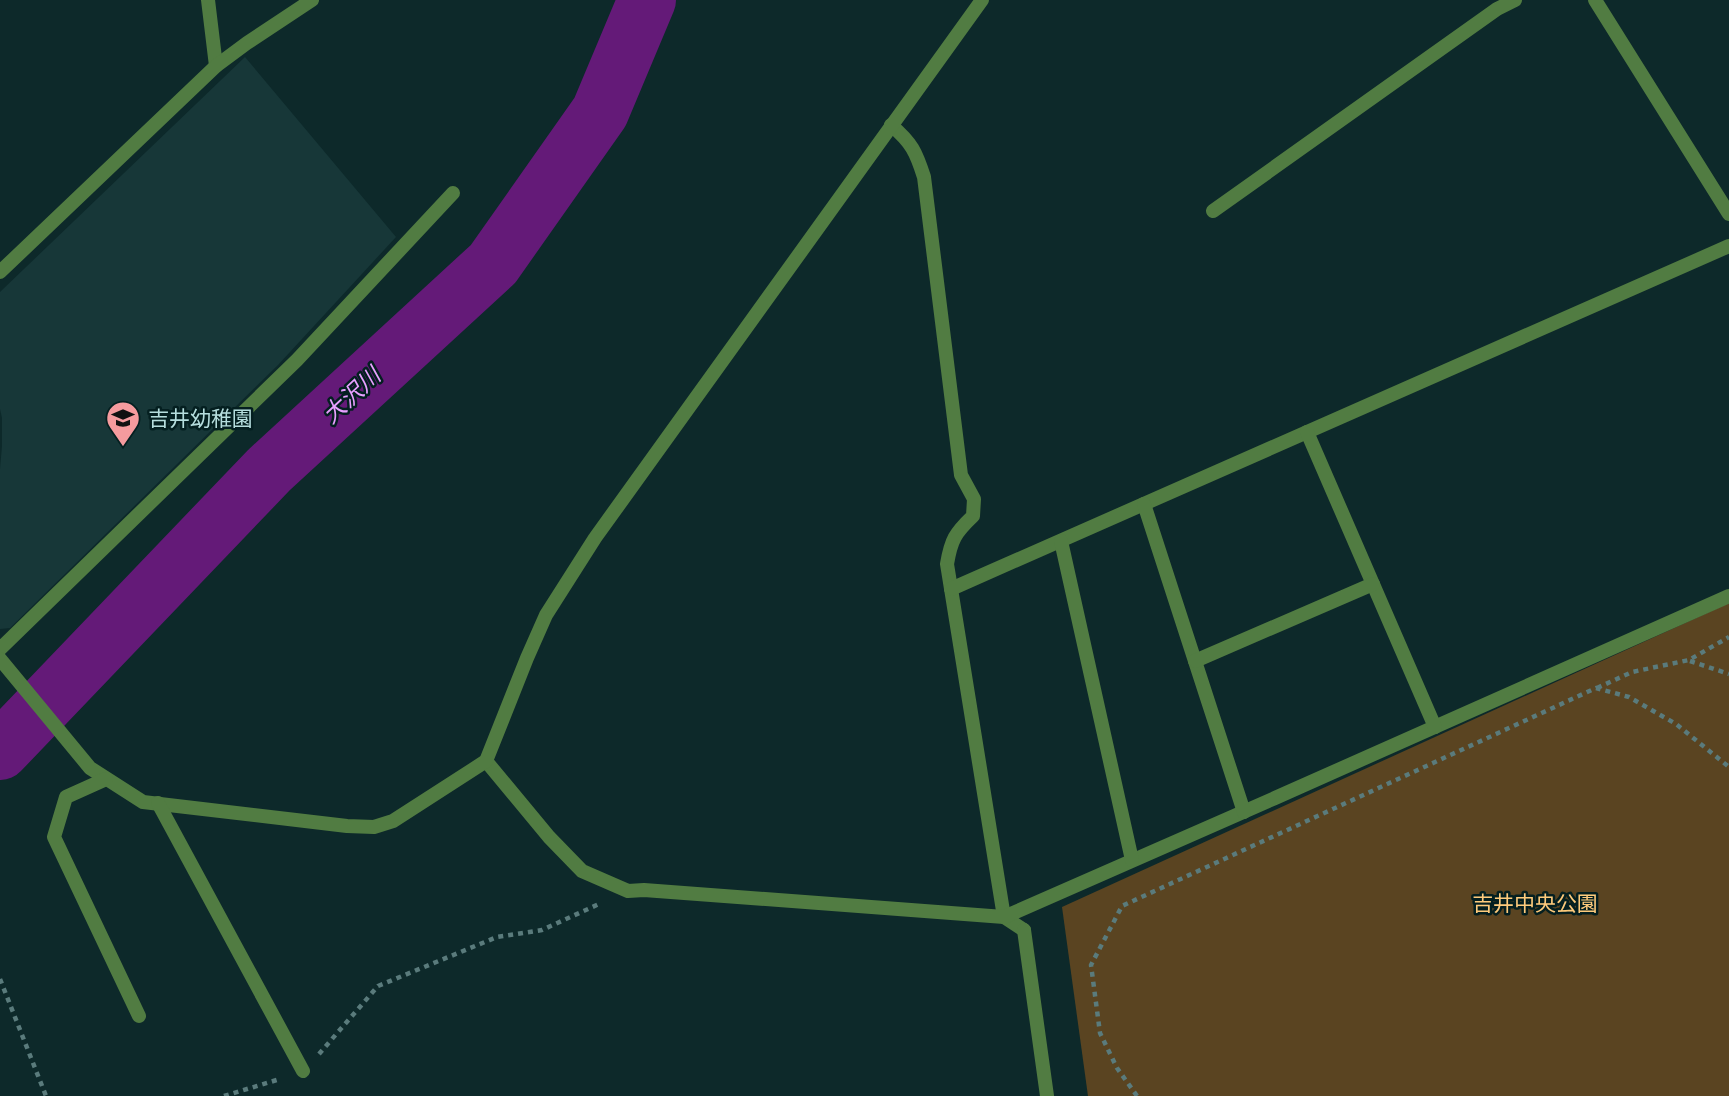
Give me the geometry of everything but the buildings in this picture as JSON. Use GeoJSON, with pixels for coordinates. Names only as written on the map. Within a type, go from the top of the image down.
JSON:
{"type":"FeatureCollection","features":[{"type":"Feature","properties":{"kind":"street"},"geometry":{"type":"LineString","coordinates":[[208,0],[216,66]]}},
{"type":"Feature","properties":{"kind":"street"},"geometry":{"type":"LineString","coordinates":[[0,272],[216,66],[312,0]]}},
{"type":"Feature","properties":{"kind":"street"},"geometry":{"type":"LineString","coordinates":[[0,659],[90,768],[143,802],[374,827],[393,821],[486,761],[546,615],[595,538],[982,0]]}},
{"type":"Feature","properties":{"kind":"street"},"geometry":{"type":"LineString","coordinates":[[1213,211],[1497,9],[1515,0]]}},
{"type":"Feature","properties":{"kind":"street"},"geometry":{"type":"LineString","coordinates":[[1595,0],[1727,205]]}},
{"type":"Feature","properties":{"kind":"street"},"geometry":{"type":"LineString","coordinates":[[891,125],[906,138],[916,153],[924,177],[961,475],[974,499],[973,516],[950,542],[947,564],[1004,917],[1024,930],[1047,1096]]}},
{"type":"Feature","properties":{"kind":"street"},"geometry":{"type":"LineString","coordinates":[[0,649],[297,360],[453,192]]}},
{"type":"Feature","properties":{"kind":"street"},"geometry":{"type":"LineString","coordinates":[[951,589],[1729,246]]}},
{"type":"Feature","properties":{"kind":"street"},"geometry":{"type":"LineString","coordinates":[[1307,432],[1434,727]]}},
{"type":"Feature","properties":{"kind":"street"},"geometry":{"type":"LineString","coordinates":[[1144,504],[1244,812]]}},
{"type":"Feature","properties":{"kind":"street"},"geometry":{"type":"LineString","coordinates":[[1061,541],[1132,860]]}},
{"type":"Feature","properties":{"kind":"street"},"geometry":{"type":"LineString","coordinates":[[1195,661],[1373,584]]}},
{"type":"Feature","properties":{"kind":"street"},"geometry":{"type":"LineString","coordinates":[[486,761],[549,837],[582,871],[628,891],[644,890],[1004,917],[1729,596]]}},
{"type":"Feature","properties":{"kind":"street"},"geometry":{"type":"LineString","coordinates":[[106,779],[66,797],[54,836],[139,1016]]}},
{"type":"Feature","properties":{"kind":"street"},"geometry":{"type":"LineString","coordinates":[[158,803],[303,1071]]}},
{"type":"Feature","properties":{"kind":"path"},"geometry":{"type":"LineString","coordinates":[[1137,1096],[1117,1068],[1100,1033],[1091,965],[1122,906],[1632,672],[1689,660],[1729,637]]}},
{"type":"Feature","properties":{"kind":"path"},"geometry":{"type":"LineString","coordinates":[[1689,660],[1729,674]]}},
{"type":"Feature","properties":{"kind":"path"},"geometry":{"type":"LineString","coordinates":[[1596,688],[1629,697],[1676,724],[1729,767]]}},
{"type":"Feature","properties":{"kind":"path"},"geometry":{"type":"LineString","coordinates":[[224,1096],[303,1071],[378,986],[497,937],[542,930],[628,891]]}},
{"type":"Feature","properties":{"kind":"path"},"geometry":{"type":"LineString","coordinates":[[0,979],[46,1096]]}},
{"type":"Feature","properties":{"kind":"shaded area"},"geometry":{"type":"Polygon","coordinates":[[[245,57],[396,237],[278,365],[10,628],[0,629],[0,292],[245,57]]]}},
{"type":"Feature","properties":{"kind":"green space","name":"吉井中央公園"},"geometry":{"type":"Polygon","coordinates":[[[1729,603],[1729,1096],[1088,1096],[1062,907],[1729,603]]]}},
{"type":"Feature","properties":{"kind":"waterway","name":"大沢川"},"geometry":{"type":"LineString","coordinates":[[0,751],[269,470],[493,264],[600,112],[647,0]]}},
{"type":"Feature","properties":{"kind":"place","name":"吉井幼稚園"},"geometry":{"type":"Point","coordinates":[123,448]}}]}
